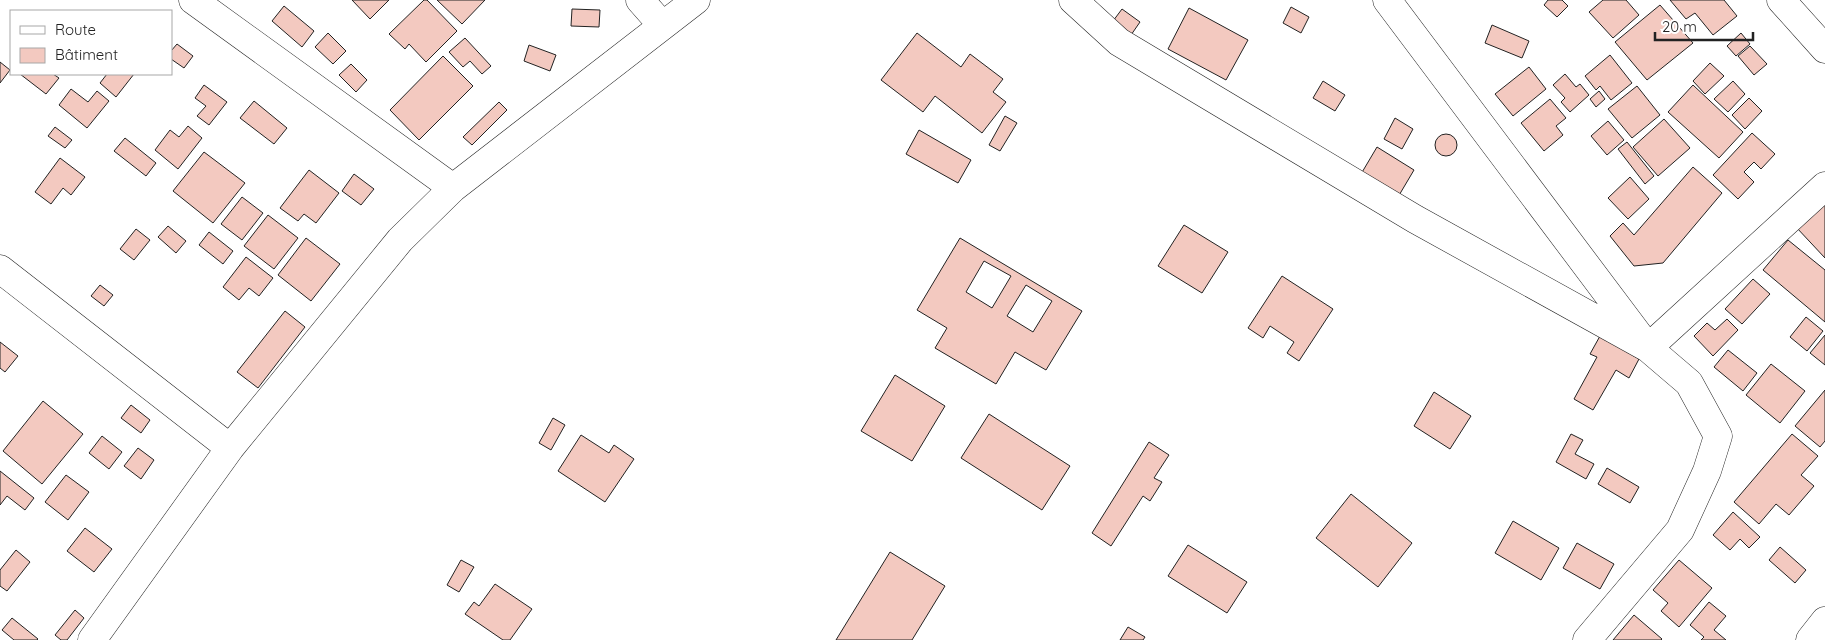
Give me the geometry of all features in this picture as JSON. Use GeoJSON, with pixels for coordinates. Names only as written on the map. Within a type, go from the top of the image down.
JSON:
{"type":"FeatureCollection","features":[{"type":"Feature","properties":{"kind":"street"},"geometry":{"type":"LineString","coordinates":[[194,0],[453,188]]}},
{"type":"Feature","properties":{"kind":"street"},"geometry":{"type":"LineString","coordinates":[[640,0],[662,25]]}},
{"type":"Feature","properties":{"kind":"street"},"geometry":{"type":"LineString","coordinates":[[92,640],[230,448],[400,240],[453,188],[696,0]]}},
{"type":"Feature","properties":{"kind":"street"},"geometry":{"type":"LineString","coordinates":[[1073,0],[1119,42],[1415,219],[1648,348],[1689,383],[1718,436],[1708,471],[1680,530],[1587,640]]}},
{"type":"Feature","properties":{"kind":"street"},"geometry":{"type":"LineString","coordinates":[[1387,0],[1648,348]]}},
{"type":"Feature","properties":{"kind":"street"},"geometry":{"type":"LineString","coordinates":[[1781,0],[1825,50]]}},
{"type":"Feature","properties":{"kind":"street"},"geometry":{"type":"LineString","coordinates":[[1648,348],[1825,186]]}},
{"type":"Feature","properties":{"kind":"street"},"geometry":{"type":"LineString","coordinates":[[0,269],[230,448]]}},
{"type":"Feature","properties":{"kind":"street"},"geometry":{"type":"LineString","coordinates":[[1810,640],[1825,621]]}},
{"type":"Feature","properties":{"kind":"building"},"geometry":{"type":"Polygon","coordinates":[[[352,0],[389,0],[370,19],[352,0]]]}},
{"type":"Feature","properties":{"kind":"building"},"geometry":{"type":"Polygon","coordinates":[[[424,0],[427,0],[457,31],[426,62],[409,44],[405,49],[389,34],[424,0]]]}},
{"type":"Feature","properties":{"kind":"building"},"geometry":{"type":"Polygon","coordinates":[[[437,0],[485,0],[462,24],[437,0]]]}},
{"type":"Feature","properties":{"kind":"building"},"geometry":{"type":"Polygon","coordinates":[[[1548,0],[1562,0],[1568,6],[1557,17],[1544,5],[1548,0]]]}},
{"type":"Feature","properties":{"kind":"building"},"geometry":{"type":"Polygon","coordinates":[[[1603,0],[1626,0],[1639,15],[1613,38],[1589,12],[1603,0]]]}},
{"type":"Feature","properties":{"kind":"building"},"geometry":{"type":"Polygon","coordinates":[[[1670,0],[1724,0],[1737,16],[1713,35],[1695,13],[1686,19],[1670,0]]]}},
{"type":"Feature","properties":{"kind":"building"},"geometry":{"type":"Polygon","coordinates":[[[1660,5],[1693,43],[1647,80],[1615,42],[1660,5]]]}},
{"type":"Feature","properties":{"kind":"building"},"geometry":{"type":"Polygon","coordinates":[[[284,6],[314,31],[302,47],[272,21],[284,6]]]}},
{"type":"Feature","properties":{"kind":"building"},"geometry":{"type":"Polygon","coordinates":[[[1291,7],[1309,17],[1301,33],[1283,23],[1291,7]]]}},
{"type":"Feature","properties":{"kind":"building"},"geometry":{"type":"Polygon","coordinates":[[[1189,8],[1248,40],[1226,80],[1168,49],[1189,8]]]}},
{"type":"Feature","properties":{"kind":"building"},"geometry":{"type":"Polygon","coordinates":[[[572,9],[600,10],[599,27],[571,26],[572,9]]]}},
{"type":"Feature","properties":{"kind":"building"},"geometry":{"type":"Polygon","coordinates":[[[1122,9],[1140,22],[1131,35],[1113,21],[1122,9]]]}},
{"type":"Feature","properties":{"kind":"building"},"geometry":{"type":"Polygon","coordinates":[[[1492,25],[1529,41],[1522,58],[1485,43],[1492,25]]]}},
{"type":"Feature","properties":{"kind":"building"},"geometry":{"type":"Polygon","coordinates":[[[328,33],[346,51],[333,64],[315,47],[328,33]]]}},
{"type":"Feature","properties":{"kind":"building"},"geometry":{"type":"Polygon","coordinates":[[[917,33],[961,67],[970,54],[1003,79],[993,92],[1006,102],[982,133],[935,96],[923,112],[881,80],[917,33]]]}},
{"type":"Feature","properties":{"kind":"building"},"geometry":{"type":"Polygon","coordinates":[[[1741,33],[1750,44],[1736,56],[1727,46],[1741,33]]]}},
{"type":"Feature","properties":{"kind":"building"},"geometry":{"type":"Polygon","coordinates":[[[465,38],[491,66],[482,74],[470,61],[463,67],[449,52],[465,38]]]}},
{"type":"Feature","properties":{"kind":"building"},"geometry":{"type":"Polygon","coordinates":[[[177,44],[193,56],[184,68],[172,60],[172,50],[177,44]]]}},
{"type":"Feature","properties":{"kind":"building"},"geometry":{"type":"Polygon","coordinates":[[[529,45],[556,55],[550,71],[524,61],[529,45]]]}},
{"type":"Feature","properties":{"kind":"building"},"geometry":{"type":"Polygon","coordinates":[[[1750,46],[1767,64],[1754,75],[1738,56],[1750,46]]]}},
{"type":"Feature","properties":{"kind":"building"},"geometry":{"type":"Polygon","coordinates":[[[1610,55],[1632,83],[1611,100],[1600,86],[1596,90],[1585,76],[1610,55]]]}},
{"type":"Feature","properties":{"kind":"building"},"geometry":{"type":"Polygon","coordinates":[[[443,56],[473,86],[419,140],[390,110],[443,56]]]}},
{"type":"Feature","properties":{"kind":"building"},"geometry":{"type":"Polygon","coordinates":[[[0,62],[10,70],[0,83],[0,62]]]}},
{"type":"Feature","properties":{"kind":"building"},"geometry":{"type":"Polygon","coordinates":[[[1710,63],[1724,76],[1705,94],[1693,81],[1710,63]]]}},
{"type":"Feature","properties":{"kind":"building"},"geometry":{"type":"Polygon","coordinates":[[[351,64],[367,80],[356,92],[339,75],[351,64]]]}},
{"type":"Feature","properties":{"kind":"building"},"geometry":{"type":"Polygon","coordinates":[[[1529,67],[1546,89],[1513,116],[1495,94],[1529,67]]]}},
{"type":"Feature","properties":{"kind":"building"},"geometry":{"type":"Polygon","coordinates":[[[1565,74],[1576,87],[1580,84],[1589,95],[1570,112],[1561,102],[1565,98],[1553,85],[1565,74]]]}},
{"type":"Feature","properties":{"kind":"building"},"geometry":{"type":"Polygon","coordinates":[[[21,75],[54,75],[59,78],[46,94],[21,75]]]}},
{"type":"Feature","properties":{"kind":"building"},"geometry":{"type":"Polygon","coordinates":[[[106,75],[133,75],[116,97],[100,83],[106,75]]]}},
{"type":"Feature","properties":{"kind":"building"},"geometry":{"type":"Polygon","coordinates":[[[1323,81],[1345,95],[1335,111],[1313,98],[1323,81]]]}},
{"type":"Feature","properties":{"kind":"building"},"geometry":{"type":"Polygon","coordinates":[[[1733,81],[1745,94],[1728,112],[1714,99],[1733,81]]]}},
{"type":"Feature","properties":{"kind":"building"},"geometry":{"type":"Polygon","coordinates":[[[204,85],[227,102],[209,125],[197,116],[206,106],[195,98],[204,85]]]}},
{"type":"Feature","properties":{"kind":"building"},"geometry":{"type":"Polygon","coordinates":[[[1693,85],[1743,132],[1719,158],[1668,112],[1693,85]]]}},
{"type":"Feature","properties":{"kind":"building"},"geometry":{"type":"Polygon","coordinates":[[[1637,86],[1660,115],[1632,138],[1608,109],[1637,86]]]}},
{"type":"Feature","properties":{"kind":"building"},"geometry":{"type":"Polygon","coordinates":[[[71,89],[88,102],[97,91],[109,101],[87,128],[59,105],[71,89]]]}},
{"type":"Feature","properties":{"kind":"building"},"geometry":{"type":"Polygon","coordinates":[[[1599,91],[1605,99],[1596,107],[1590,99],[1599,91]]]}},
{"type":"Feature","properties":{"kind":"building"},"geometry":{"type":"Polygon","coordinates":[[[1749,98],[1762,111],[1745,129],[1732,115],[1749,98]]]}},
{"type":"Feature","properties":{"kind":"building"},"geometry":{"type":"Polygon","coordinates":[[[1550,99],[1566,118],[1556,126],[1563,135],[1544,151],[1521,123],[1550,99]]]}},
{"type":"Feature","properties":{"kind":"building"},"geometry":{"type":"Polygon","coordinates":[[[254,101],[287,128],[274,144],[240,118],[254,101]]]}},
{"type":"Feature","properties":{"kind":"building"},"geometry":{"type":"Polygon","coordinates":[[[499,102],[507,110],[472,145],[463,137],[499,102]]]}},
{"type":"Feature","properties":{"kind":"building"},"geometry":{"type":"Polygon","coordinates":[[[1005,116],[1017,123],[1000,151],[989,145],[1005,116]]]}},
{"type":"Feature","properties":{"kind":"building"},"geometry":{"type":"Polygon","coordinates":[[[1395,118],[1413,129],[1402,149],[1384,139],[1395,118]]]}},
{"type":"Feature","properties":{"kind":"building"},"geometry":{"type":"Polygon","coordinates":[[[1664,119],[1690,148],[1658,176],[1633,147],[1664,119]]]}},
{"type":"Feature","properties":{"kind":"building"},"geometry":{"type":"Polygon","coordinates":[[[1608,121],[1624,140],[1607,155],[1591,136],[1608,121]]]}},
{"type":"Feature","properties":{"kind":"building"},"geometry":{"type":"Polygon","coordinates":[[[188,126],[202,138],[178,169],[155,150],[170,130],[179,137],[188,126]]]}},
{"type":"Feature","properties":{"kind":"building"},"geometry":{"type":"Polygon","coordinates":[[[55,127],[72,140],[65,148],[48,136],[55,127]]]}},
{"type":"Feature","properties":{"kind":"building"},"geometry":{"type":"Polygon","coordinates":[[[919,130],[971,160],[958,183],[906,154],[919,130]]]}},
{"type":"Feature","properties":{"kind":"building"},"geometry":{"type":"Polygon","coordinates":[[[1752,133],[1775,154],[1761,169],[1754,162],[1744,172],[1754,182],[1738,199],[1713,175],[1752,133]]]}},
{"type":"Feature","properties":{"kind":"building"},"geometry":{"type":"Polygon","coordinates":[[[1442,134],[1450,134],[1457,141],[1457,149],[1450,156],[1442,156],[1435,149],[1435,141],[1442,134]]]}},
{"type":"Feature","properties":{"kind":"building"},"geometry":{"type":"Polygon","coordinates":[[[125,138],[156,163],[146,176],[114,151],[125,138]]]}},
{"type":"Feature","properties":{"kind":"building"},"geometry":{"type":"Polygon","coordinates":[[[1627,142],[1654,176],[1645,184],[1618,149],[1627,142]]]}},
{"type":"Feature","properties":{"kind":"building"},"geometry":{"type":"Polygon","coordinates":[[[1377,147],[1414,170],[1398,197],[1361,174],[1377,147]]]}},
{"type":"Feature","properties":{"kind":"building"},"geometry":{"type":"Polygon","coordinates":[[[204,152],[245,183],[213,223],[173,191],[204,152]]]}},
{"type":"Feature","properties":{"kind":"building"},"geometry":{"type":"Polygon","coordinates":[[[60,158],[85,177],[71,195],[63,188],[51,204],[35,192],[60,158]]]}},
{"type":"Feature","properties":{"kind":"building"},"geometry":{"type":"Polygon","coordinates":[[[1693,167],[1722,193],[1663,263],[1634,266],[1610,236],[1623,223],[1634,235],[1693,167]]]}},
{"type":"Feature","properties":{"kind":"building"},"geometry":{"type":"Polygon","coordinates":[[[309,170],[339,193],[316,223],[304,214],[298,221],[280,208],[309,170]]]}},
{"type":"Feature","properties":{"kind":"building"},"geometry":{"type":"Polygon","coordinates":[[[354,174],[374,189],[361,205],[342,191],[354,174]]]}},
{"type":"Feature","properties":{"kind":"building"},"geometry":{"type":"Polygon","coordinates":[[[1630,177],[1649,199],[1628,219],[1608,198],[1630,177]]]}},
{"type":"Feature","properties":{"kind":"building"},"geometry":{"type":"Polygon","coordinates":[[[242,197],[263,213],[242,240],[221,224],[242,197]]]}},
{"type":"Feature","properties":{"kind":"building"},"geometry":{"type":"Polygon","coordinates":[[[1825,199],[1825,258],[1796,227],[1825,199]]]}},
{"type":"Feature","properties":{"kind":"building"},"geometry":{"type":"Polygon","coordinates":[[[268,215],[298,238],[274,269],[244,246],[268,215]]]}},
{"type":"Feature","properties":{"kind":"building"},"geometry":{"type":"Polygon","coordinates":[[[1184,225],[1228,252],[1202,293],[1158,266],[1184,225]]]}},
{"type":"Feature","properties":{"kind":"building"},"geometry":{"type":"Polygon","coordinates":[[[168,226],[186,241],[176,253],[158,237],[168,226]]]}},
{"type":"Feature","properties":{"kind":"building"},"geometry":{"type":"Polygon","coordinates":[[[136,229],[150,240],[134,260],[120,249],[136,229]]]}},
{"type":"Feature","properties":{"kind":"building"},"geometry":{"type":"Polygon","coordinates":[[[209,232],[233,251],[223,264],[199,245],[209,232]]]}},
{"type":"Feature","properties":{"kind":"building"},"geometry":{"type":"Polygon","coordinates":[[[306,238],[340,264],[311,301],[278,275],[306,238]]]}},
{"type":"Feature","properties":{"kind":"building"},"geometry":{"type":"Polygon","coordinates":[[[960,238],[1082,311],[1046,370],[1015,352],[996,384],[935,348],[947,328],[917,310],[960,238]],[[984,261],[966,292],[992,308],[1011,276],[984,261]],[[1026,285],[1007,316],[1033,332],[1052,301],[1026,285]]]}},
{"type":"Feature","properties":{"kind":"building"},"geometry":{"type":"Polygon","coordinates":[[[1788,240],[1825,270],[1825,322],[1763,270],[1788,240]]]}},
{"type":"Feature","properties":{"kind":"building"},"geometry":{"type":"Polygon","coordinates":[[[246,257],[273,278],[259,296],[249,288],[239,300],[223,287],[246,257]]]}},
{"type":"Feature","properties":{"kind":"building"},"geometry":{"type":"Polygon","coordinates":[[[1282,276],[1333,309],[1299,361],[1287,353],[1294,342],[1270,326],[1263,338],[1248,328],[1282,276]]]}},
{"type":"Feature","properties":{"kind":"building"},"geometry":{"type":"Polygon","coordinates":[[[1753,279],[1770,294],[1742,324],[1725,309],[1753,279]]]}},
{"type":"Feature","properties":{"kind":"building"},"geometry":{"type":"Polygon","coordinates":[[[100,285],[113,295],[104,306],[91,296],[100,285]]]}},
{"type":"Feature","properties":{"kind":"building"},"geometry":{"type":"Polygon","coordinates":[[[285,311],[305,327],[258,388],[237,372],[285,311]]]}},
{"type":"Feature","properties":{"kind":"building"},"geometry":{"type":"Polygon","coordinates":[[[1806,317],[1823,331],[1807,351],[1790,337],[1806,317]]]}},
{"type":"Feature","properties":{"kind":"building"},"geometry":{"type":"Polygon","coordinates":[[[1727,319],[1738,330],[1713,356],[1694,336],[1707,323],[1715,330],[1727,319]]]}},
{"type":"Feature","properties":{"kind":"building"},"geometry":{"type":"Polygon","coordinates":[[[1825,335],[1825,365],[1810,353],[1825,335]]]}},
{"type":"Feature","properties":{"kind":"building"},"geometry":{"type":"Polygon","coordinates":[[[1600,336],[1639,359],[1629,378],[1616,370],[1593,410],[1574,399],[1597,357],[1590,354],[1600,336]]]}},
{"type":"Feature","properties":{"kind":"building"},"geometry":{"type":"Polygon","coordinates":[[[0,342],[18,356],[5,372],[0,368],[0,342]]]}},
{"type":"Feature","properties":{"kind":"building"},"geometry":{"type":"Polygon","coordinates":[[[1728,350],[1757,373],[1743,391],[1714,367],[1728,350]]]}},
{"type":"Feature","properties":{"kind":"building"},"geometry":{"type":"Polygon","coordinates":[[[1771,364],[1805,391],[1780,423],[1746,395],[1771,364]]]}},
{"type":"Feature","properties":{"kind":"building"},"geometry":{"type":"Polygon","coordinates":[[[895,375],[945,406],[912,461],[861,431],[895,375]]]}},
{"type":"Feature","properties":{"kind":"building"},"geometry":{"type":"Polygon","coordinates":[[[1825,390],[1825,441],[1820,447],[1795,426],[1825,390]]]}},
{"type":"Feature","properties":{"kind":"building"},"geometry":{"type":"Polygon","coordinates":[[[1434,392],[1471,416],[1450,449],[1414,426],[1434,392]]]}},
{"type":"Feature","properties":{"kind":"building"},"geometry":{"type":"Polygon","coordinates":[[[43,401],[83,434],[42,484],[3,451],[43,401]]]}},
{"type":"Feature","properties":{"kind":"building"},"geometry":{"type":"Polygon","coordinates":[[[131,405],[150,420],[141,433],[121,418],[131,405]]]}},
{"type":"Feature","properties":{"kind":"building"},"geometry":{"type":"Polygon","coordinates":[[[989,414],[1070,466],[1042,510],[961,458],[989,414]]]}},
{"type":"Feature","properties":{"kind":"building"},"geometry":{"type":"Polygon","coordinates":[[[553,418],[565,425],[551,450],[539,443],[553,418]]]}},
{"type":"Feature","properties":{"kind":"building"},"geometry":{"type":"Polygon","coordinates":[[[1571,434],[1583,440],[1575,454],[1594,464],[1586,479],[1556,462],[1571,434]]]}},
{"type":"Feature","properties":{"kind":"building"},"geometry":{"type":"Polygon","coordinates":[[[1792,434],[1818,456],[1801,475],[1814,486],[1789,515],[1776,504],[1759,524],[1734,502],[1792,434]]]}},
{"type":"Feature","properties":{"kind":"building"},"geometry":{"type":"Polygon","coordinates":[[[581,435],[609,453],[614,445],[634,459],[605,502],[558,471],[581,435]]]}},
{"type":"Feature","properties":{"kind":"building"},"geometry":{"type":"Polygon","coordinates":[[[102,436],[122,452],[109,469],[89,453],[102,436]]]}},
{"type":"Feature","properties":{"kind":"building"},"geometry":{"type":"Polygon","coordinates":[[[1149,442],[1169,455],[1154,478],[1162,482],[1150,501],[1143,496],[1111,546],[1092,533],[1149,442]]]}},
{"type":"Feature","properties":{"kind":"building"},"geometry":{"type":"Polygon","coordinates":[[[138,448],[154,460],[141,479],[124,466],[138,448]]]}},
{"type":"Feature","properties":{"kind":"building"},"geometry":{"type":"Polygon","coordinates":[[[1607,468],[1639,487],[1630,503],[1598,484],[1607,468]]]}},
{"type":"Feature","properties":{"kind":"building"},"geometry":{"type":"Polygon","coordinates":[[[0,471],[34,498],[25,510],[7,496],[0,505],[0,471]]]}},
{"type":"Feature","properties":{"kind":"building"},"geometry":{"type":"Polygon","coordinates":[[[66,475],[89,492],[68,520],[45,502],[66,475]]]}},
{"type":"Feature","properties":{"kind":"building"},"geometry":{"type":"Polygon","coordinates":[[[1351,494],[1412,543],[1378,587],[1316,538],[1351,494]]]}},
{"type":"Feature","properties":{"kind":"building"},"geometry":{"type":"Polygon","coordinates":[[[1733,512],[1760,537],[1749,548],[1740,539],[1730,550],[1713,535],[1733,512]]]}},
{"type":"Feature","properties":{"kind":"building"},"geometry":{"type":"Polygon","coordinates":[[[1513,521],[1559,548],[1541,580],[1495,553],[1513,521]]]}},
{"type":"Feature","properties":{"kind":"building"},"geometry":{"type":"Polygon","coordinates":[[[85,528],[112,549],[94,572],[67,551],[85,528]]]}},
{"type":"Feature","properties":{"kind":"building"},"geometry":{"type":"Polygon","coordinates":[[[1577,543],[1614,564],[1600,589],[1563,568],[1577,543]]]}},
{"type":"Feature","properties":{"kind":"building"},"geometry":{"type":"Polygon","coordinates":[[[1188,545],[1247,582],[1227,613],[1168,576],[1188,545]]]}},
{"type":"Feature","properties":{"kind":"building"},"geometry":{"type":"Polygon","coordinates":[[[1780,547],[1806,570],[1795,583],[1769,560],[1780,547]]]}},
{"type":"Feature","properties":{"kind":"building"},"geometry":{"type":"Polygon","coordinates":[[[16,550],[30,562],[7,591],[0,586],[0,570],[16,550]]]}},
{"type":"Feature","properties":{"kind":"building"},"geometry":{"type":"Polygon","coordinates":[[[890,552],[945,586],[912,640],[836,640],[890,552]]]}},
{"type":"Feature","properties":{"kind":"building"},"geometry":{"type":"Polygon","coordinates":[[[461,560],[474,567],[459,592],[447,585],[461,560]]]}},
{"type":"Feature","properties":{"kind":"building"},"geometry":{"type":"Polygon","coordinates":[[[1679,560],[1712,588],[1679,627],[1661,611],[1668,603],[1653,590],[1679,560]]]}},
{"type":"Feature","properties":{"kind":"building"},"geometry":{"type":"Polygon","coordinates":[[[495,584],[532,609],[510,640],[503,640],[465,614],[474,602],[479,606],[495,584]]]}},
{"type":"Feature","properties":{"kind":"building"},"geometry":{"type":"Polygon","coordinates":[[[1709,602],[1726,616],[1714,630],[1726,640],[1701,640],[1704,637],[1690,625],[1709,602]]]}},
{"type":"Feature","properties":{"kind":"building"},"geometry":{"type":"Polygon","coordinates":[[[75,610],[84,618],[67,640],[61,640],[55,635],[75,610]]]}},
{"type":"Feature","properties":{"kind":"building"},"geometry":{"type":"Polygon","coordinates":[[[1634,615],[1662,639],[1613,640],[1634,615]]]}},
{"type":"Feature","properties":{"kind":"building"},"geometry":{"type":"Polygon","coordinates":[[[12,618],[38,639],[14,640],[2,630],[12,618]]]}},
{"type":"Feature","properties":{"kind":"building"},"geometry":{"type":"Polygon","coordinates":[[[1128,627],[1145,637],[1143,640],[1120,640],[1128,627]]]}}]}
